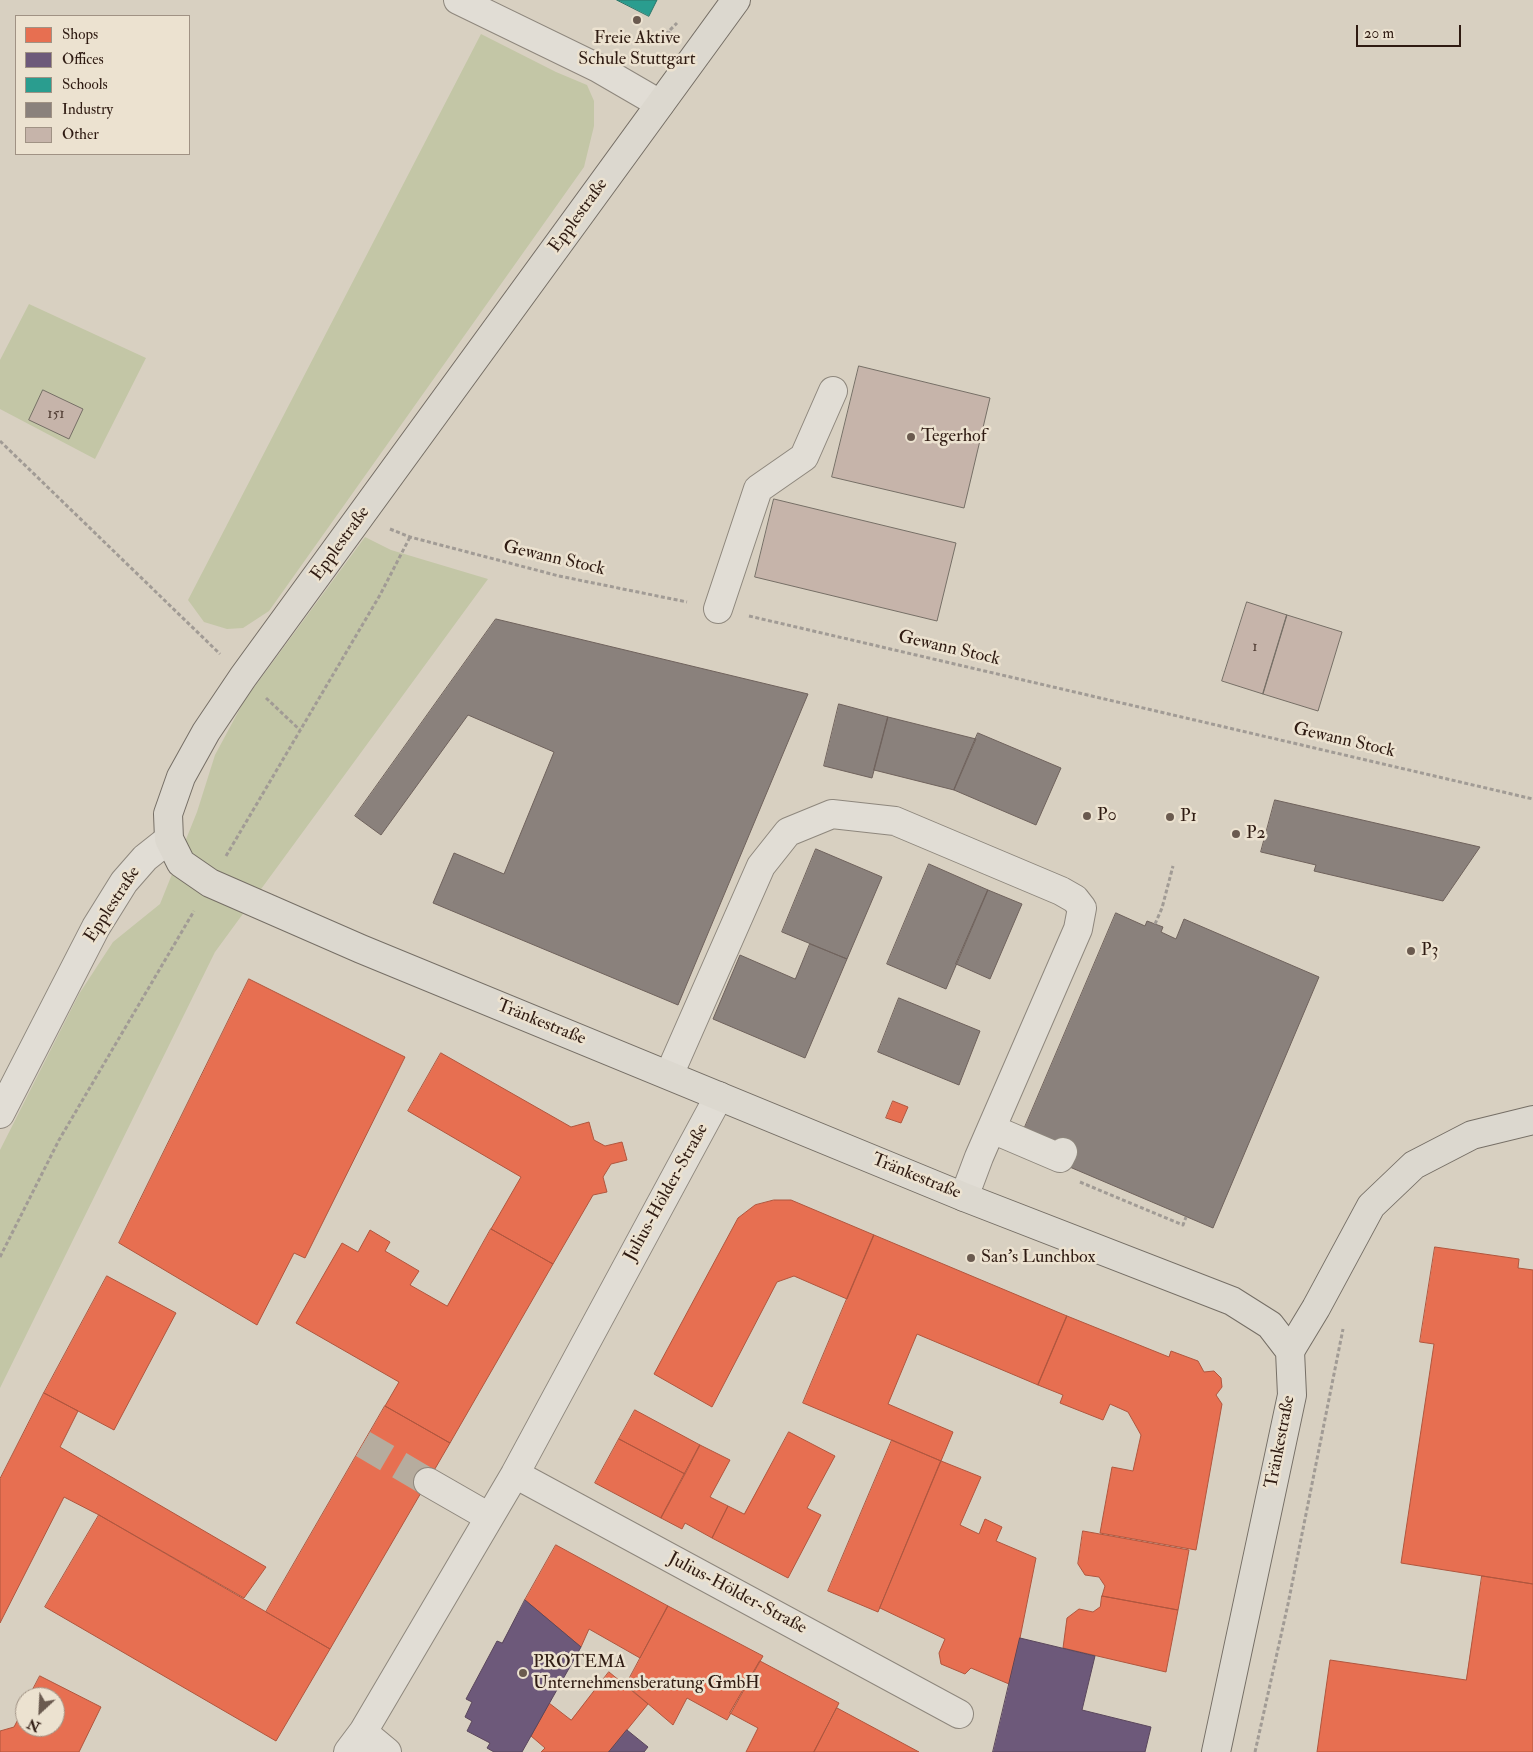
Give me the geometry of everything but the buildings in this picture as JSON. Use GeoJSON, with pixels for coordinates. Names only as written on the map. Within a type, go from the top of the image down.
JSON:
{"type":"FeatureCollection","features":[{"type":"Feature","properties":{"kind":"main road","name":"Epplestraße"},"geometry":{"type":"LineString","coordinates":[[169,839],[168,814],[181,777],[206,732],[243,677],[736,0]]}},
{"type":"Feature","properties":{"kind":"main road","name":"Tränkestraße"},"geometry":{"type":"LineString","coordinates":[[169,839],[181,863],[210,883],[232,894],[964,1197],[1232,1301],[1270,1325],[1290,1351],[1292,1395],[1216,1752]]}},
{"type":"Feature","properties":{"kind":"main road"},"geometry":{"type":"LineString","coordinates":[[1290,1351],[1316,1308],[1371,1206],[1414,1165],[1472,1135],[1533,1120]]}},
{"type":"Feature","properties":{"kind":"street"},"geometry":{"type":"LineString","coordinates":[[458,0],[598,68],[660,104]]}},
{"type":"Feature","properties":{"kind":"street"},"geometry":{"type":"LineString","coordinates":[[718,609],[758,489],[804,457],[833,391]]}},
{"type":"Feature","properties":{"kind":"street"},"geometry":{"type":"LineString","coordinates":[[669,1075],[761,866],[788,832],[832,814],[895,821],[1061,891],[1075,899],[1082,908],[1078,929],[964,1197]]}},
{"type":"Feature","properties":{"kind":"street","name":"Epplestraße"},"geometry":{"type":"LineString","coordinates":[[0,1114],[96,926],[124,882],[145,858],[169,839]]}},
{"type":"Feature","properties":{"kind":"street","name":"Julius-Hölder-Straße"},"geometry":{"type":"LineString","coordinates":[[356,1742],[515,1474],[719,1096]]}},
{"type":"Feature","properties":{"kind":"street"},"geometry":{"type":"LineString","coordinates":[[992,1129],[1060,1158],[1063,1152]]}},
{"type":"Feature","properties":{"kind":"street","name":"Julius-Hölder-Straße"},"geometry":{"type":"LineString","coordinates":[[515,1474],[959,1714]]}},
{"type":"Feature","properties":{"kind":"street"},"geometry":{"type":"LineString","coordinates":[[428,1482],[489,1517]]}},
{"type":"Feature","properties":{"kind":"street"},"geometry":{"type":"LineString","coordinates":[[356,1742],[388,1752]]}},
{"type":"Feature","properties":{"kind":"path"},"geometry":{"type":"LineString","coordinates":[[598,68],[614,40],[646,44],[668,32]]}},
{"type":"Feature","properties":{"kind":"path"},"geometry":{"type":"LineString","coordinates":[[0,441],[300,730]]}},
{"type":"Feature","properties":{"kind":"path","name":"Gewann Stock"},"geometry":{"type":"LineString","coordinates":[[364,513],[386,528],[410,537],[559,576],[718,609],[1533,799]]}},
{"type":"Feature","properties":{"kind":"path"},"geometry":{"type":"LineString","coordinates":[[1155,924],[1162,908],[1172,866]]}},
{"type":"Feature","properties":{"kind":"path"},"geometry":{"type":"LineString","coordinates":[[1150,1211],[1184,1224],[1186,1217]]}},
{"type":"Feature","properties":{"kind":"path"},"geometry":{"type":"LineString","coordinates":[[1255,1752],[1288,1604],[1344,1325],[1316,1308]]}},
{"type":"Feature","properties":{"kind":"green space"},"geometry":{"type":"Polygon","coordinates":[[[481,34],[556,72],[587,85],[594,101],[594,126],[584,167],[269,611],[243,628],[227,629],[204,622],[188,600],[481,34]]]}},
{"type":"Feature","properties":{"kind":"green space"},"geometry":{"type":"Polygon","coordinates":[[[29,304],[146,358],[95,459],[0,409],[0,360],[29,304]]]}},
{"type":"Feature","properties":{"kind":"green space"},"geometry":{"type":"Polygon","coordinates":[[[365,537],[391,550],[488,579],[215,952],[0,1388],[0,1150],[79,994],[113,942],[160,904],[197,812],[215,755],[244,701],[365,537]]]}},
{"type":"Feature","properties":{"kind":"tunnel"},"geometry":{"type":"LineString","coordinates":[[363,1444],[428,1482]]}},
{"type":"Feature","properties":{"kind":"place","name":"Freie Aktive Schule Stuttgart"},"geometry":{"type":"Point","coordinates":[637,20]}},
{"type":"Feature","properties":{"kind":"place","name":"Tegerhof"},"geometry":{"type":"Point","coordinates":[911,437]}},
{"type":"Feature","properties":{"kind":"place","name":"P0"},"geometry":{"type":"Point","coordinates":[1087,816]}},
{"type":"Feature","properties":{"kind":"place","name":"P1"},"geometry":{"type":"Point","coordinates":[1170,817]}},
{"type":"Feature","properties":{"kind":"place","name":"P2"},"geometry":{"type":"Point","coordinates":[1236,834]}},
{"type":"Feature","properties":{"kind":"place","name":"P3"},"geometry":{"type":"Point","coordinates":[1411,951]}},
{"type":"Feature","properties":{"kind":"place","name":"San's Lunchbox"},"geometry":{"type":"Point","coordinates":[971,1258]}},
{"type":"Feature","properties":{"kind":"place","name":"PROTEMA Unternehmensberatung GmbH"},"geometry":{"type":"Point","coordinates":[523,1673]}}]}
